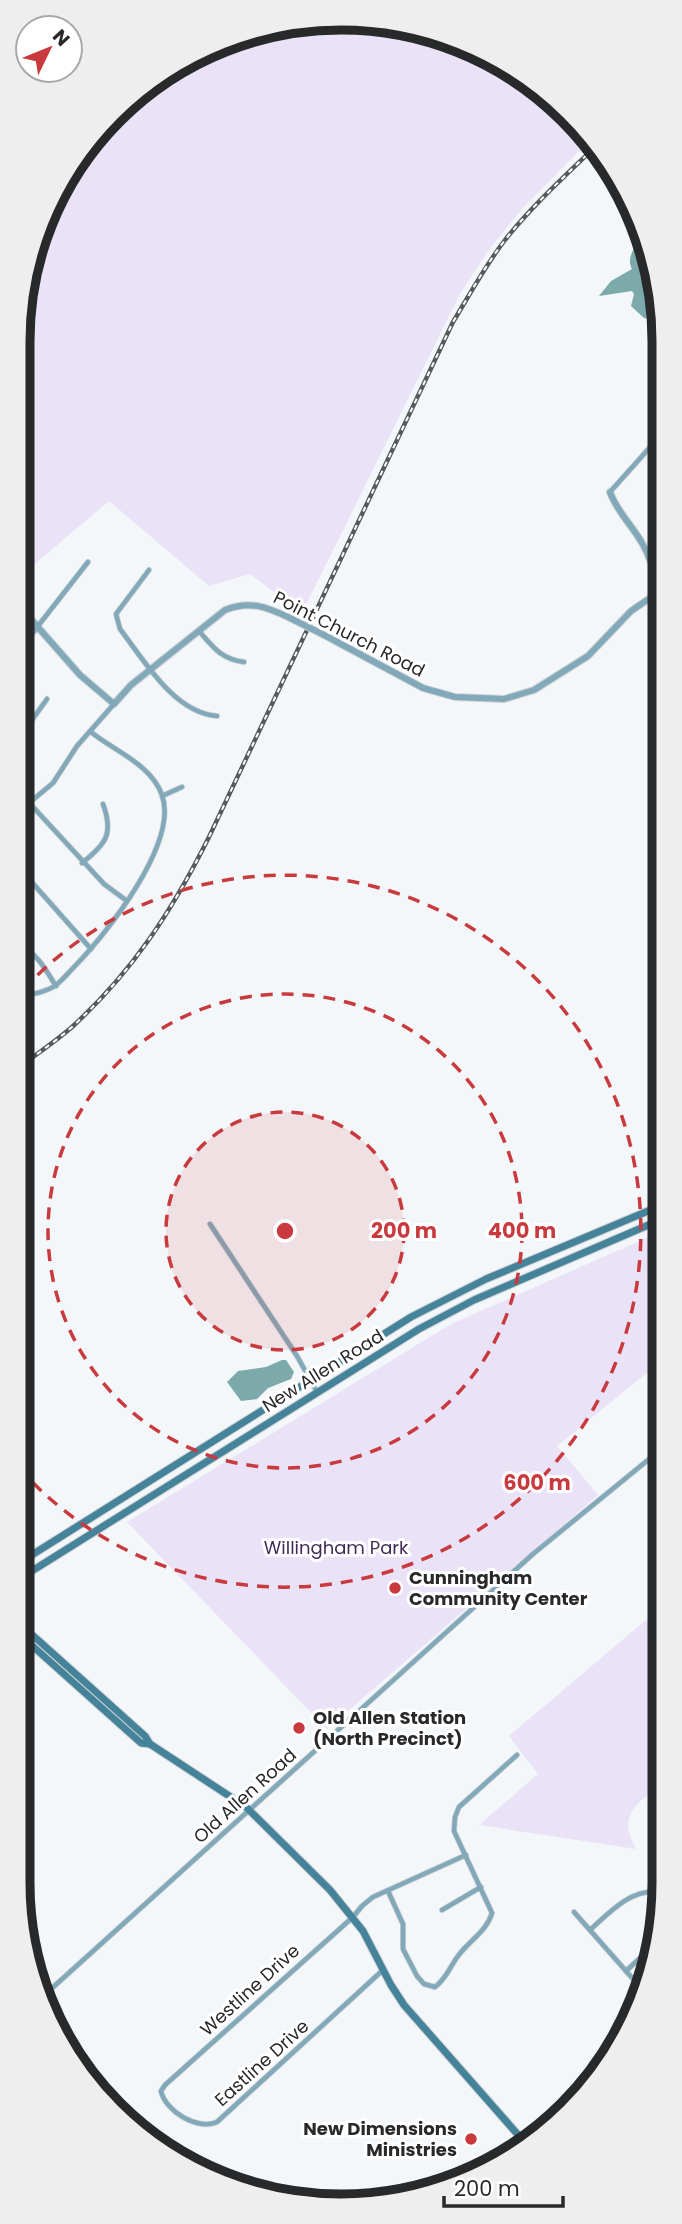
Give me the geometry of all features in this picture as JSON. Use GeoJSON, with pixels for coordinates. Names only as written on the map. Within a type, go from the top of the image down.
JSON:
{"type":"FeatureCollection","features":[{"type":"Feature","properties":{"kind":"main road","name":"New Allen Road"},"geometry":{"type":"LineString","coordinates":[[30,1557],[411,1317],[486,1279],[652,1209]]}},
{"type":"Feature","properties":{"kind":"main road","name":"New Allen Road"},"geometry":{"type":"LineString","coordinates":[[30,1572],[419,1329],[474,1300],[652,1223]]}},
{"type":"Feature","properties":{"kind":"main road"},"geometry":{"type":"LineString","coordinates":[[30,1639],[141,1743],[149,1744],[215,1784],[250,1811],[330,1890],[363,1931],[398,1997],[520,2137]]}},
{"type":"Feature","properties":{"kind":"street"},"geometry":{"type":"LineString","coordinates":[[652,445],[610,492],[614,505],[642,542],[652,562]]}},
{"type":"Feature","properties":{"kind":"street"},"geometry":{"type":"LineString","coordinates":[[30,634],[88,562]]}},
{"type":"Feature","properties":{"kind":"street"},"geometry":{"type":"LineString","coordinates":[[149,570],[116,614],[120,629],[182,705],[207,716],[217,716]]}},
{"type":"Feature","properties":{"kind":"street","name":"Point Church Road"},"geometry":{"type":"LineString","coordinates":[[30,802],[52,783],[77,746],[131,685],[225,610],[244,604],[268,607],[423,688],[455,697],[504,699],[534,690],[588,656],[631,611],[652,597]]}},
{"type":"Feature","properties":{"kind":"street"},"geometry":{"type":"LineString","coordinates":[[30,617],[80,675],[114,704]]}},
{"type":"Feature","properties":{"kind":"street"},"geometry":{"type":"LineString","coordinates":[[199,631],[220,655],[229,660],[244,662]]}},
{"type":"Feature","properties":{"kind":"street"},"geometry":{"type":"LineString","coordinates":[[30,723],[47,699]]}},
{"type":"Feature","properties":{"kind":"street"},"geometry":{"type":"LineString","coordinates":[[30,993],[56,986],[92,949],[144,874],[161,835],[164,818],[162,796],[153,779],[141,765],[91,733]]}},
{"type":"Feature","properties":{"kind":"street"},"geometry":{"type":"LineString","coordinates":[[162,796],[182,788]]}},
{"type":"Feature","properties":{"kind":"street"},"geometry":{"type":"LineString","coordinates":[[30,804],[82,863],[127,901]]}},
{"type":"Feature","properties":{"kind":"street"},"geometry":{"type":"LineString","coordinates":[[82,863],[95,853],[107,837],[110,823],[103,804]]}},
{"type":"Feature","properties":{"kind":"street"},"geometry":{"type":"LineString","coordinates":[[30,883],[92,949]]}},
{"type":"Feature","properties":{"kind":"street"},"geometry":{"type":"LineString","coordinates":[[30,952],[56,986]]}},
{"type":"Feature","properties":{"kind":"street"},"geometry":{"type":"LineString","coordinates":[[210,1224],[318,1393]]}},
{"type":"Feature","properties":{"kind":"street","name":"Old Allen Road"},"geometry":{"type":"LineString","coordinates":[[49,1991],[533,1554],[652,1457]]}},
{"type":"Feature","properties":{"kind":"street"},"geometry":{"type":"LineString","coordinates":[[388,1891],[403,1924],[403,1949],[417,1976],[424,1984],[435,1987],[444,1981],[458,1955],[490,1921],[492,1913],[454,1831],[455,1817],[459,1807],[517,1755]]}},
{"type":"Feature","properties":{"kind":"street","name":"Westline Drive"},"geometry":{"type":"LineString","coordinates":[[165,2085],[362,1906],[466,1855]]}},
{"type":"Feature","properties":{"kind":"street"},"geometry":{"type":"LineString","coordinates":[[442,1910],[481,1887]]}},
{"type":"Feature","properties":{"kind":"street"},"geometry":{"type":"LineString","coordinates":[[590,1930],[621,1902],[636,1895],[652,1893]]}},
{"type":"Feature","properties":{"kind":"street"},"geometry":{"type":"LineString","coordinates":[[574,1912],[636,1982]]}},
{"type":"Feature","properties":{"kind":"street"},"geometry":{"type":"LineString","coordinates":[[626,1970],[644,1955]]}},
{"type":"Feature","properties":{"kind":"street","name":"Eastline Drive"},"geometry":{"type":"LineString","coordinates":[[165,2085],[161,2096],[174,2111],[200,2123],[212,2124],[383,1970]]}},
{"type":"Feature","properties":{"kind":"green space"},"geometry":{"type":"Polygon","coordinates":[[[321,30],[382,32],[441,46],[497,71],[546,107],[584,147],[522,209],[488,251],[460,294],[302,613],[250,574],[209,586],[109,501],[30,568],[32,300],[46,241],[71,185],[94,152],[121,121],[168,82],[222,53],[260,40],[321,30]]]}},
{"type":"Feature","properties":{"kind":"green space","name":"Willingham Park"},"geometry":{"type":"Polygon","coordinates":[[[652,1236],[652,1369],[557,1446],[598,1495],[327,1729],[127,1522],[451,1324],[652,1236]]]}},
{"type":"Feature","properties":{"kind":"green space"},"geometry":{"type":"Polygon","coordinates":[[[652,1615],[652,1791],[631,1812],[628,1828],[636,1849],[479,1825],[538,1774],[509,1736],[652,1615]]]}},
{"type":"Feature","properties":{"kind":"water"},"geometry":{"type":"Polygon","coordinates":[[[637,243],[652,320],[644,318],[631,306],[634,294],[632,291],[599,296],[611,281],[632,269],[632,253],[637,243]]]}},
{"type":"Feature","properties":{"kind":"water"},"geometry":{"type":"Polygon","coordinates":[[[286,1360],[294,1372],[291,1379],[268,1388],[257,1399],[241,1401],[227,1382],[238,1371],[266,1367],[286,1360]]]}},
{"type":"Feature","properties":{"kind":"railway"},"geometry":{"type":"LineString","coordinates":[[30,1059],[66,1032],[114,984],[150,939],[181,890],[209,837],[453,322],[484,270],[515,227],[589,153]]}},
{"type":"Feature","properties":{"kind":"place","name":"Cunningham Community Center"},"geometry":{"type":"Point","coordinates":[395,1588]}},
{"type":"Feature","properties":{"kind":"place","name":"Old Allen Station (North Precinct)"},"geometry":{"type":"Point","coordinates":[299,1728]}},
{"type":"Feature","properties":{"kind":"place","name":"New Dimensions Ministries"},"geometry":{"type":"Point","coordinates":[471,2139]}}]}
